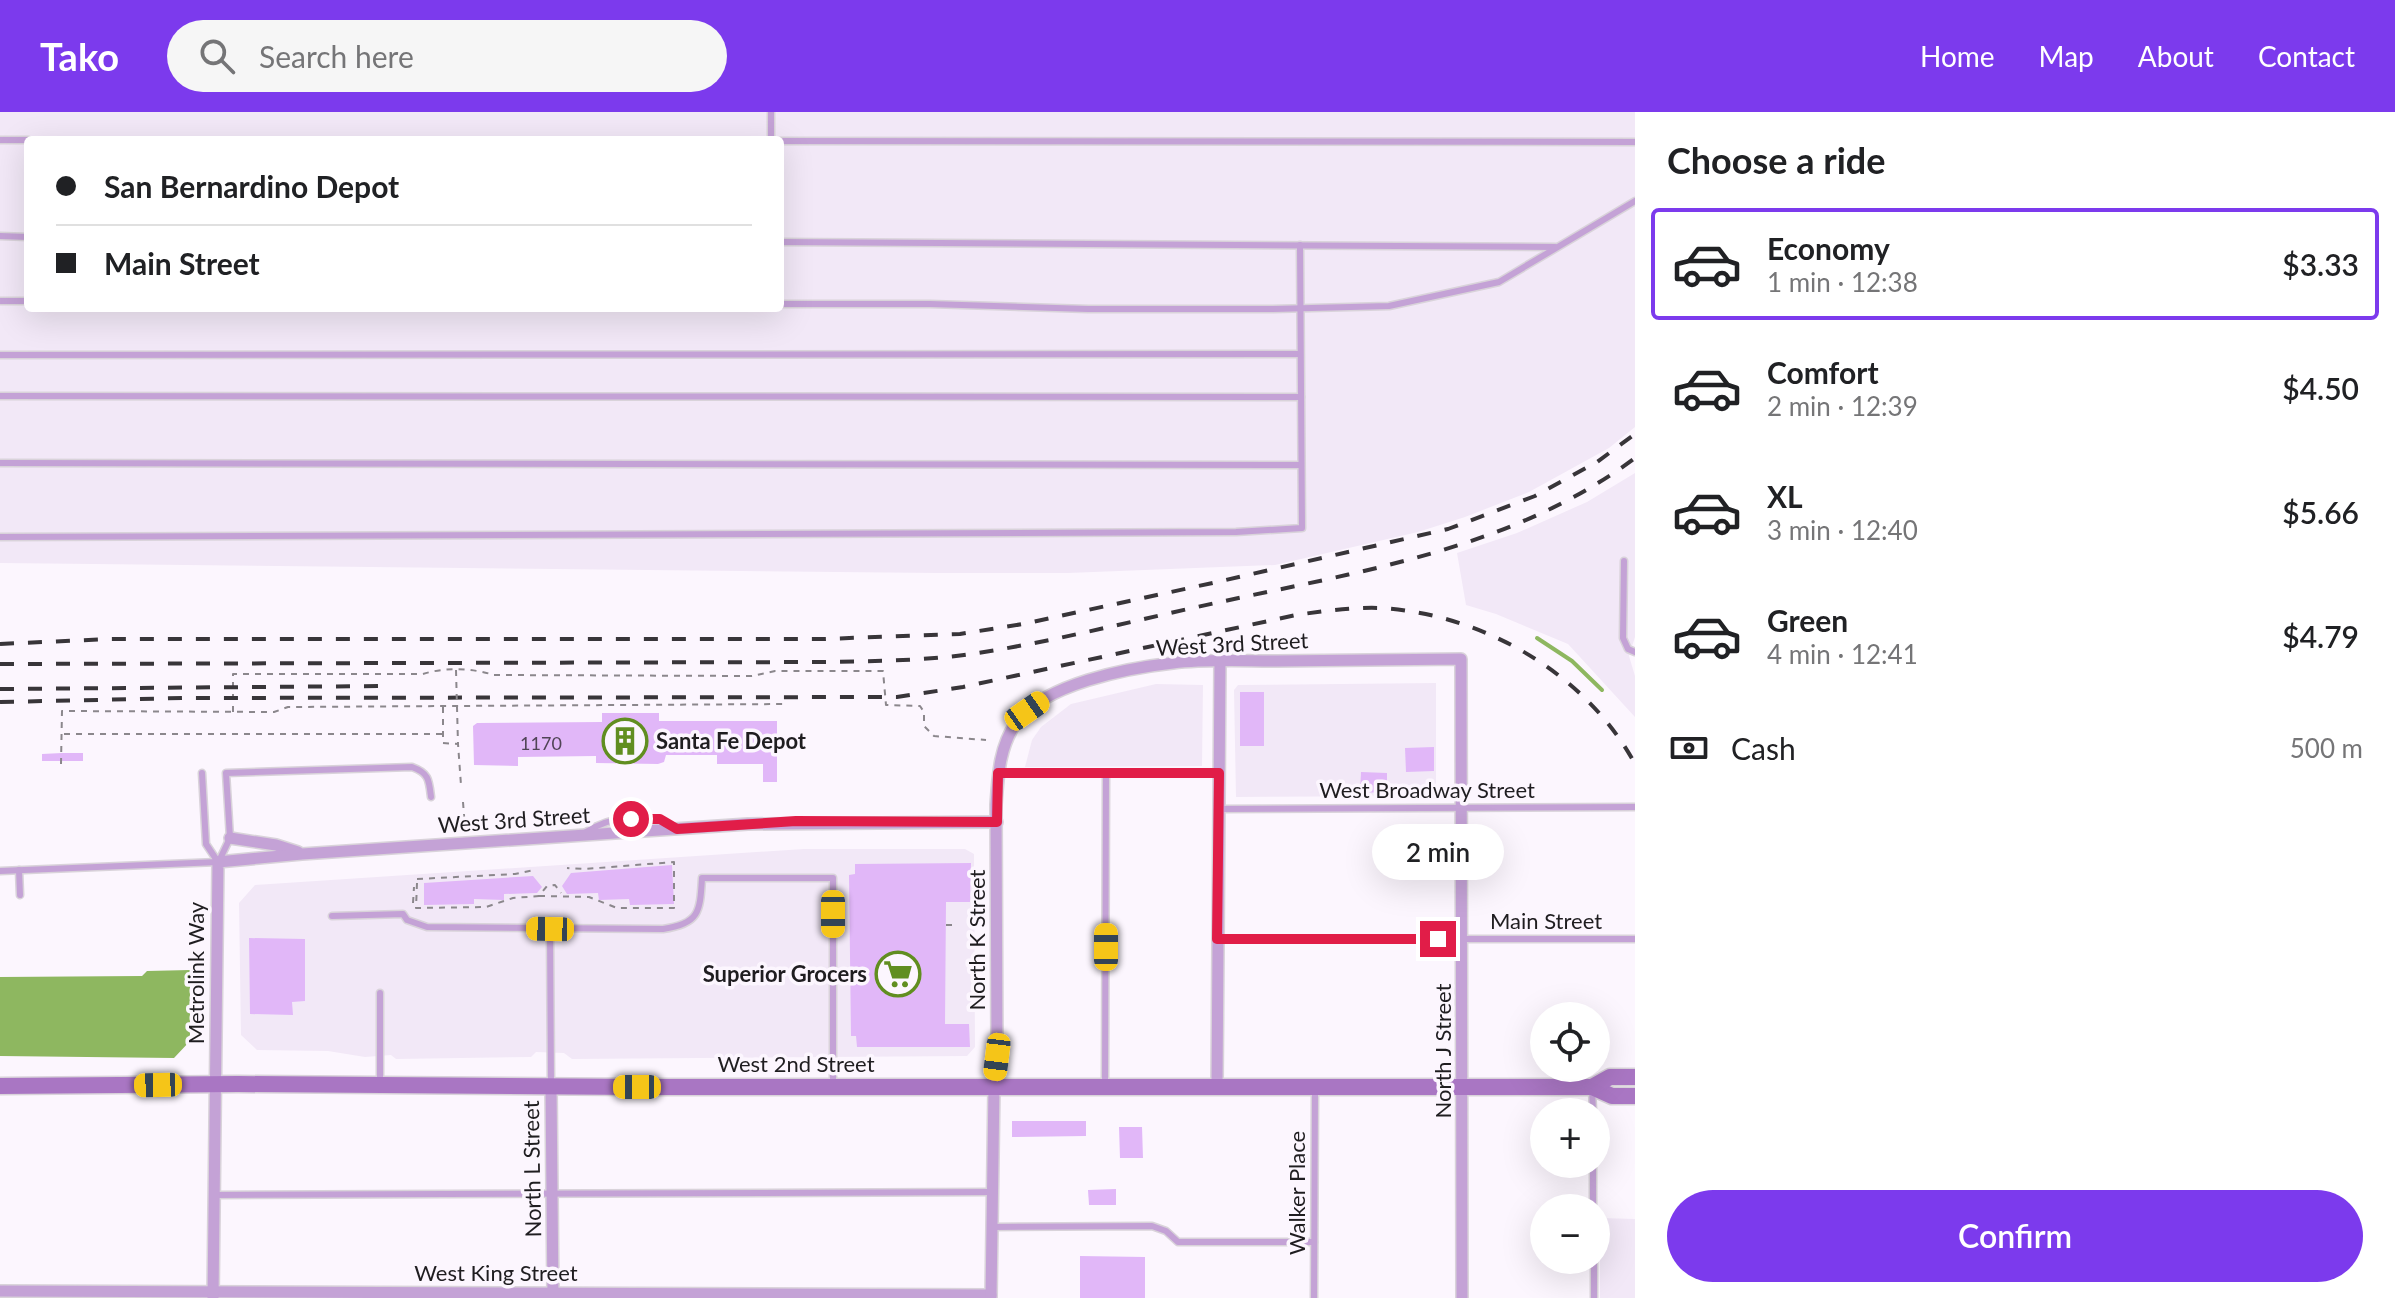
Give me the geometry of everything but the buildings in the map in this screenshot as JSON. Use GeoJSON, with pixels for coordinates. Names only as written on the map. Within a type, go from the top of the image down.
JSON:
{"type":"FeatureCollection","features":[{"type":"Feature","properties":{"kind":"main road","name":"West 2nd Street"},"geometry":{"type":"LineString","coordinates":[[1592,1087],[1610,1077],[1635,1077]]}},
{"type":"Feature","properties":{"kind":"main road","name":"West 2nd Street"},"geometry":{"type":"LineString","coordinates":[[0,1086],[1462,1086],[1592,1087],[1612,1096],[1635,1096]]}},
{"type":"Feature","properties":{"kind":"street","name":"West 3rd Street"},"geometry":{"type":"LineString","coordinates":[[218,862],[796,821],[997,822],[998,773],[1015,724],[1027,711],[1064,688],[1172,663],[1461,659]]}},
{"type":"Feature","properties":{"kind":"street","name":"North J Street"},"geometry":{"type":"LineString","coordinates":[[1461,659],[1462,1298]]}},
{"type":"Feature","properties":{"kind":"street"},"geometry":{"type":"LineString","coordinates":[[1217,1087],[1220,661]]}},
{"type":"Feature","properties":{"kind":"street","name":"North K Street"},"geometry":{"type":"LineString","coordinates":[[991,1296],[997,1057],[997,822]]}},
{"type":"Feature","properties":{"kind":"street"},"geometry":{"type":"LineString","coordinates":[[230,838],[276,845],[302,854]]}},
{"type":"Feature","properties":{"kind":"street","name":"Metrolink Way"},"geometry":{"type":"LineString","coordinates":[[213,1295],[218,862]]}},
{"type":"Feature","properties":{"kind":"street","name":"North L Street"},"geometry":{"type":"LineString","coordinates":[[551,1087],[553,1295]]}},
{"type":"Feature","properties":{"kind":"street","name":"West King Street"},"geometry":{"type":"LineString","coordinates":[[0,1291],[213,1295],[991,1296]]}},
{"type":"Feature","properties":{"kind":"lane"},"geometry":{"type":"LineString","coordinates":[[771,112],[771,136]]}},
{"type":"Feature","properties":{"kind":"lane"},"geometry":{"type":"LineString","coordinates":[[0,140],[24,140]]}},
{"type":"Feature","properties":{"kind":"lane"},"geometry":{"type":"LineString","coordinates":[[784,141],[1635,142]]}},
{"type":"Feature","properties":{"kind":"lane"},"geometry":{"type":"LineString","coordinates":[[784,304],[930,304],[1088,309],[1389,306],[1499,282],[1635,201]]}},
{"type":"Feature","properties":{"kind":"lane"},"geometry":{"type":"LineString","coordinates":[[0,236],[24,237]]}},
{"type":"Feature","properties":{"kind":"lane"},"geometry":{"type":"LineString","coordinates":[[784,242],[1558,247]]}},
{"type":"Feature","properties":{"kind":"lane"},"geometry":{"type":"LineString","coordinates":[[0,537],[1236,532],[1302,528],[1300,245]]}},
{"type":"Feature","properties":{"kind":"lane"},"geometry":{"type":"LineString","coordinates":[[0,301],[24,301]]}},
{"type":"Feature","properties":{"kind":"lane"},"geometry":{"type":"LineString","coordinates":[[0,355],[1300,354]]}},
{"type":"Feature","properties":{"kind":"lane"},"geometry":{"type":"LineString","coordinates":[[0,396],[1301,397]]}},
{"type":"Feature","properties":{"kind":"lane"},"geometry":{"type":"LineString","coordinates":[[0,463],[1301,465]]}},
{"type":"Feature","properties":{"kind":"lane"},"geometry":{"type":"LineString","coordinates":[[1624,561],[1623,638],[1628,649],[1635,652]]}},
{"type":"Feature","properties":{"kind":"lane"},"geometry":{"type":"LineString","coordinates":[[230,838],[226,773],[412,767],[426,772],[431,797]]}},
{"type":"Feature","properties":{"kind":"lane","name":"Metrolink Way"},"geometry":{"type":"LineString","coordinates":[[202,773],[205,840],[218,862]]}},
{"type":"Feature","properties":{"kind":"lane"},"geometry":{"type":"LineString","coordinates":[[998,773],[1219,773]]}},
{"type":"Feature","properties":{"kind":"lane"},"geometry":{"type":"LineString","coordinates":[[1105,1086],[1106,773]]}},
{"type":"Feature","properties":{"kind":"lane","name":"West Broadway Street"},"geometry":{"type":"LineString","coordinates":[[1218,809],[1635,807]]}},
{"type":"Feature","properties":{"kind":"lane","name":"Metrolink Way"},"geometry":{"type":"LineString","coordinates":[[218,862],[230,838]]}},
{"type":"Feature","properties":{"kind":"lane","name":"West 3rd Street"},"geometry":{"type":"LineString","coordinates":[[0,871],[218,862]]}},
{"type":"Feature","properties":{"kind":"lane"},"geometry":{"type":"LineString","coordinates":[[19,870],[20,895]]}},
{"type":"Feature","properties":{"kind":"lane"},"geometry":{"type":"LineString","coordinates":[[332,916],[403,914],[407,920],[427,927],[676,927],[692,920],[700,910],[702,878],[833,878],[833,1086]]}},
{"type":"Feature","properties":{"kind":"lane"},"geometry":{"type":"LineString","coordinates":[[550,929],[551,1087]]}},
{"type":"Feature","properties":{"kind":"lane","name":"Main Street"},"geometry":{"type":"LineString","coordinates":[[1217,939],[1635,939]]}},
{"type":"Feature","properties":{"kind":"lane"},"geometry":{"type":"LineString","coordinates":[[380,993],[380,1085]]}},
{"type":"Feature","properties":{"kind":"lane","name":"Walker Place"},"geometry":{"type":"LineString","coordinates":[[1314,1298],[1315,1087]]}},
{"type":"Feature","properties":{"kind":"lane"},"geometry":{"type":"LineString","coordinates":[[1592,1087],[1592,1098]]}},
{"type":"Feature","properties":{"kind":"lane"},"geometry":{"type":"LineString","coordinates":[[214,1195],[992,1192]]}},
{"type":"Feature","properties":{"kind":"lane"},"geometry":{"type":"LineString","coordinates":[[992,1227],[1152,1226],[1166,1231],[1178,1242],[1314,1242]]}},
{"type":"Feature","properties":{"kind":"lane"},"geometry":{"type":"LineString","coordinates":[[1594,1274],[1594,1298]]}},
{"type":"Feature","properties":{"kind":"path"},"geometry":{"type":"LineString","coordinates":[[233,712],[233,674],[423,674],[436,670],[478,670],[494,675],[752,676],[775,671],[883,671],[886,705],[920,706],[924,712],[924,726],[934,736],[986,740]]}},
{"type":"Feature","properties":{"kind":"path"},"geometry":{"type":"LineString","coordinates":[[456,670],[461,785]]}},
{"type":"Feature","properties":{"kind":"path"},"geometry":{"type":"LineString","coordinates":[[61,764],[62,711],[274,712],[288,707],[785,704]]}},
{"type":"Feature","properties":{"kind":"path"},"geometry":{"type":"LineString","coordinates":[[443,706],[443,743],[458,744]]}},
{"type":"Feature","properties":{"kind":"path"},"geometry":{"type":"LineString","coordinates":[[62,734],[443,734]]}},
{"type":"Feature","properties":{"kind":"path"},"geometry":{"type":"LineString","coordinates":[[463,802],[465,833]]}},
{"type":"Feature","properties":{"kind":"path"},"geometry":{"type":"LineString","coordinates":[[416,883],[416,908],[486,907],[513,898],[539,896],[589,897],[617,908],[674,908],[674,862],[567,868]]}},
{"type":"Feature","properties":{"kind":"path"},"geometry":{"type":"LineString","coordinates":[[416,883],[534,870]]}},
{"type":"Feature","properties":{"kind":"path"},"geometry":{"type":"LineString","coordinates":[[413,903],[416,883]]}},
{"type":"Feature","properties":{"kind":"path"},"geometry":{"type":"LineString","coordinates":[[539,896],[547,886],[555,885],[561,893]]}},
{"type":"Feature","properties":{"kind":"path"},"geometry":{"type":"LineString","coordinates":[[946,925],[957,925]]}},
{"type":"Feature","properties":{"kind":"shaded area"},"geometry":{"type":"Polygon","coordinates":[[[0,112],[1635,112],[1635,427],[1609,448],[1529,492],[1465,517],[1418,532],[1275,565],[1068,573],[0,563],[0,112]]]}},
{"type":"Feature","properties":{"kind":"shaded area"},"geometry":{"type":"Polygon","coordinates":[[[1635,473],[1635,637],[1629,656],[1635,676],[1635,717],[1568,644],[1466,605],[1457,553],[1517,533],[1587,502],[1635,473]]]}},
{"type":"Feature","properties":{"kind":"shaded area"},"geometry":{"type":"Polygon","coordinates":[[[1436,683],[1436,796],[1236,797],[1234,690],[1238,685],[1436,683]]]}},
{"type":"Feature","properties":{"kind":"shaded area"},"geometry":{"type":"Polygon","coordinates":[[[1156,684],[1203,685],[1202,766],[1025,767],[1032,740],[1041,727],[1071,704],[1156,684]]]}},
{"type":"Feature","properties":{"kind":"shaded area"},"geometry":{"type":"Polygon","coordinates":[[[804,849],[965,849],[974,854],[975,1047],[967,1056],[572,1059],[564,1053],[536,1052],[531,1057],[396,1059],[391,1055],[365,1057],[328,1051],[257,1050],[241,1035],[239,903],[255,885],[804,849]]]}},
{"type":"Feature","properties":{"kind":"shaded area"},"geometry":{"type":"Polygon","coordinates":[[[190,970],[190,1041],[174,1058],[0,1056],[0,977],[142,976],[147,971],[190,970]]]}},
{"type":"Feature","properties":{"kind":"shaded area"},"geometry":{"type":"Polygon","coordinates":[[[1610,1218],[1635,1219],[1635,1298],[1600,1298],[1600,1274],[1610,1274],[1610,1218]]]}},
{"type":"Feature","properties":{"kind":"waterway"},"geometry":{"type":"LineString","coordinates":[[1537,638],[1572,661],[1602,690]]}},
{"type":"Feature","properties":{"kind":"railway"},"geometry":{"type":"LineString","coordinates":[[0,644],[110,639],[823,639],[960,634],[1023,624],[1448,529],[1535,496],[1597,462],[1635,434]]}},
{"type":"Feature","properties":{"kind":"railway"},"geometry":{"type":"LineString","coordinates":[[0,664],[824,662],[964,655],[1092,631],[1382,567],[1436,552],[1539,514],[1588,489],[1635,458]]}},
{"type":"Feature","properties":{"kind":"railway"},"geometry":{"type":"LineString","coordinates":[[0,702],[185,698],[897,697],[963,687],[1296,615],[1381,608],[1456,622],[1528,654],[1560,676],[1589,702],[1614,731],[1635,764]]}},
{"type":"Feature","properties":{"kind":"railway"},"geometry":{"type":"LineString","coordinates":[[0,689],[386,686]]}},
{"type":"Feature","properties":{"kind":"place","name":"Santa Fe Depot"},"geometry":{"type":"Point","coordinates":[625,741]}},
{"type":"Feature","properties":{"kind":"place","name":"Superior Grocers"},"geometry":{"type":"Point","coordinates":[898,974]}},
{"type":"Feature","properties":{"kind":"route"},"geometry":{"type":"LineString","coordinates":[[631,819],[660,819],[677,829],[796,821],[997,822],[998,773],[1219,773],[1217,939],[1438,939]]}}]}
